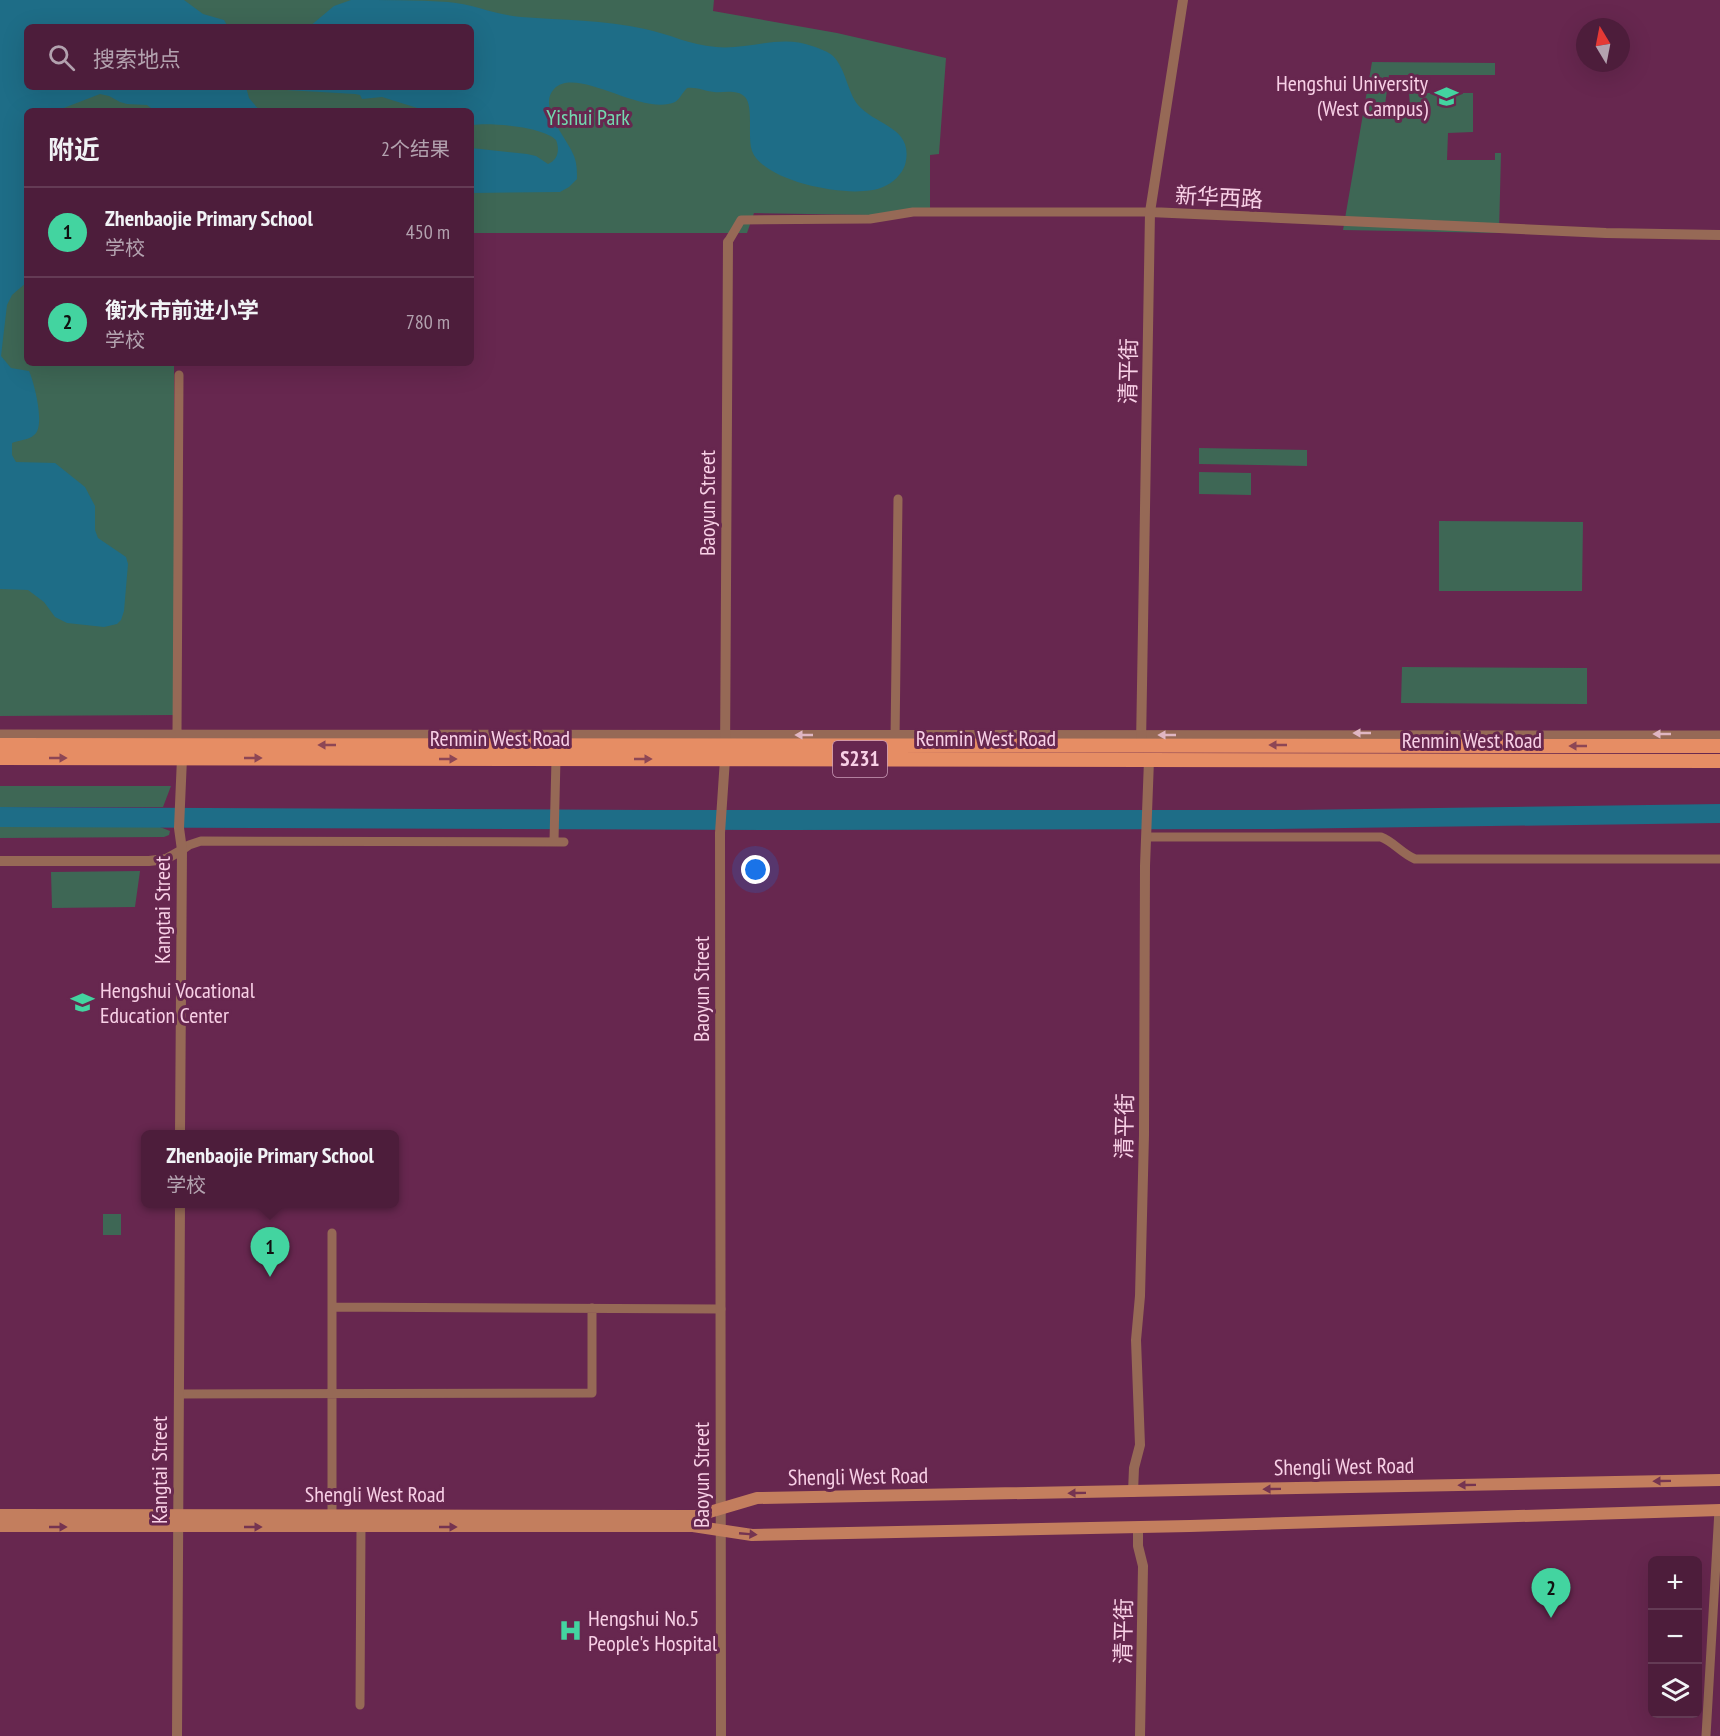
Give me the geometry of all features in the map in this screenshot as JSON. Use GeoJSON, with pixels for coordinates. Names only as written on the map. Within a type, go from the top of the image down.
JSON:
{"type":"FeatureCollection","features":[{"type":"Feature","properties":{"kind":"main road","name":"Renmin West Road"},"geometry":{"type":"LineString","coordinates":[[0,758],[556,759],[725,747],[896,740],[1720,746]]}},
{"type":"Feature","properties":{"kind":"main road","name":"Renmin West Road"},"geometry":{"type":"LineString","coordinates":[[0,745],[725,747],[1149,760],[1720,761]]}},
{"type":"Feature","properties":{"kind":"main road","name":"Shengli West Road"},"geometry":{"type":"LineString","coordinates":[[0,1526],[332,1515],[696,1516],[757,1498],[1720,1479]]}},
{"type":"Feature","properties":{"kind":"main road","name":"Shengli West Road"},"geometry":{"type":"LineString","coordinates":[[0,1515],[361,1527],[693,1526],[752,1535],[1138,1527],[1720,1510]]}},
{"type":"Feature","properties":{"kind":"street","name":"清平街"},"geometry":{"type":"LineString","coordinates":[[1141,740],[1150,212],[1183,0]]}},
{"type":"Feature","properties":{"kind":"street","name":"新华西路"},"geometry":{"type":"LineString","coordinates":[[728,242],[741,220],[870,219],[913,212],[1150,212],[1524,230],[1720,235]]}},
{"type":"Feature","properties":{"kind":"street","name":"Baoyun Street"},"geometry":{"type":"LineString","coordinates":[[721,1736],[720,806],[725,747],[728,242]]}},
{"type":"Feature","properties":{"kind":"street"},"geometry":{"type":"LineString","coordinates":[[177,733],[178,375]]}},
{"type":"Feature","properties":{"kind":"street"},"geometry":{"type":"LineString","coordinates":[[896,740],[897,499]]}},
{"type":"Feature","properties":{"kind":"street"},"geometry":{"type":"LineString","coordinates":[[0,734],[177,733],[725,747]]}},
{"type":"Feature","properties":{"kind":"street"},"geometry":{"type":"LineString","coordinates":[[1141,740],[1720,735]]}},
{"type":"Feature","properties":{"kind":"street","name":"Kangtai Street"},"geometry":{"type":"LineString","coordinates":[[180,1130],[182,850],[179,797],[182,758]]}},
{"type":"Feature","properties":{"kind":"street"},"geometry":{"type":"LineString","coordinates":[[0,861],[149,861],[166,859],[189,844],[201,840],[558,839],[556,759]]}},
{"type":"Feature","properties":{"kind":"street","name":"清平街"},"geometry":{"type":"LineString","coordinates":[[1133,1492],[1134,1468],[1140,1445],[1136,1340],[1140,1296],[1144,1135],[1145,866],[1149,760]]}},
{"type":"Feature","properties":{"kind":"street"},"geometry":{"type":"LineString","coordinates":[[1147,834],[1380,837],[1393,842],[1402,853],[1415,859],[1720,859]]}},
{"type":"Feature","properties":{"kind":"street","name":"Kangtai Street"},"geometry":{"type":"LineString","coordinates":[[177,1736],[180,1208]]}},
{"type":"Feature","properties":{"kind":"street"},"geometry":{"type":"LineString","coordinates":[[332,1233],[332,1515]]}},
{"type":"Feature","properties":{"kind":"street"},"geometry":{"type":"LineString","coordinates":[[332,1308],[721,1309]]}},
{"type":"Feature","properties":{"kind":"street"},"geometry":{"type":"LineString","coordinates":[[179,1394],[592,1394],[592,1308]]}},
{"type":"Feature","properties":{"kind":"street"},"geometry":{"type":"LineString","coordinates":[[1706,1736],[1720,1510]]}},
{"type":"Feature","properties":{"kind":"street"},"geometry":{"type":"LineString","coordinates":[[360,1705],[361,1527]]}},
{"type":"Feature","properties":{"kind":"street","name":"清平街"},"geometry":{"type":"LineString","coordinates":[[1138,1527],[1138,1546],[1143,1566],[1140,1736]]}},
{"type":"Feature","properties":{"kind":"green space","name":"Yishui Park"},"geometry":{"type":"Polygon","coordinates":[[[0,0],[714,0],[713,11],[837,33],[946,58],[939,154],[930,155],[930,216],[754,213],[747,233],[474,233],[474,108],[24,108],[24,366],[174,366],[174,715],[0,716],[0,0]]]}},
{"type":"Feature","properties":{"kind":"green space"},"geometry":{"type":"Polygon","coordinates":[[[1372,62],[1495,63],[1495,75],[1389,75],[1385,105],[1410,106],[1409,93],[1473,93],[1473,132],[1448,133],[1447,160],[1495,160],[1495,153],[1501,153],[1499,233],[1343,230],[1372,62]]]}},
{"type":"Feature","properties":{"kind":"green space"},"geometry":{"type":"Polygon","coordinates":[[[1199,448],[1307,450],[1307,466],[1199,464],[1199,448]]]}},
{"type":"Feature","properties":{"kind":"green space"},"geometry":{"type":"Polygon","coordinates":[[[1199,472],[1251,473],[1251,495],[1199,494],[1199,472]]]}},
{"type":"Feature","properties":{"kind":"green space"},"geometry":{"type":"Polygon","coordinates":[[[1439,521],[1583,522],[1582,591],[1439,591],[1439,521]]]}},
{"type":"Feature","properties":{"kind":"green space"},"geometry":{"type":"Polygon","coordinates":[[[1402,667],[1587,668],[1587,704],[1401,703],[1402,667]]]}},
{"type":"Feature","properties":{"kind":"green space"},"geometry":{"type":"Polygon","coordinates":[[[0,786],[171,786],[163,807],[0,807],[0,786]]]}},
{"type":"Feature","properties":{"kind":"green space"},"geometry":{"type":"Polygon","coordinates":[[[0,827],[160,827],[170,831],[169,835],[164,837],[0,838],[0,827]]]}},
{"type":"Feature","properties":{"kind":"green space"},"geometry":{"type":"Polygon","coordinates":[[[140,871],[135,907],[52,908],[51,872],[140,871]]]}},
{"type":"Feature","properties":{"kind":"green space"},"geometry":{"type":"Polygon","coordinates":[[[103,1214],[121,1214],[121,1235],[103,1235],[103,1214]]]}},
{"type":"Feature","properties":{"kind":"water"},"geometry":{"type":"Polygon","coordinates":[[[0,0],[184,0],[203,14],[224,20],[226,24],[24,24],[24,90],[247,90],[249,98],[257,108],[151,108],[147,105],[127,104],[100,94],[64,108],[24,108],[24,285],[12,295],[7,305],[1,356],[11,368],[29,371],[36,394],[39,423],[32,437],[12,443],[12,455],[16,462],[55,463],[85,487],[95,506],[95,530],[98,538],[126,557],[128,564],[124,611],[121,620],[117,624],[104,627],[67,623],[55,617],[44,602],[28,590],[0,589],[0,0]]]}},
{"type":"Feature","properties":{"kind":"water"},"geometry":{"type":"Polygon","coordinates":[[[351,0],[448,2],[512,16],[630,26],[716,47],[776,42],[812,46],[829,53],[837,61],[858,105],[899,135],[907,152],[905,165],[890,183],[870,190],[832,190],[812,186],[791,180],[760,162],[752,151],[748,102],[738,93],[687,88],[675,102],[661,105],[645,103],[578,83],[564,83],[554,89],[549,105],[555,123],[574,156],[577,179],[560,192],[474,193],[474,148],[527,154],[536,156],[548,164],[557,154],[556,140],[540,132],[516,126],[474,125],[474,108],[417,108],[382,97],[362,99],[360,95],[355,94],[286,90],[474,90],[474,24],[313,24],[334,6],[351,0]]]}},
{"type":"Feature","properties":{"kind":"water"},"geometry":{"type":"Polygon","coordinates":[[[1720,804],[1720,823],[1274,829],[0,827],[0,807],[1294,810],[1720,804]]]}},
{"type":"Feature","properties":{"kind":"place","name":"Hengshui University (West Campus)"},"geometry":{"type":"Point","coordinates":[1446,96]}},
{"type":"Feature","properties":{"kind":"place","name":"Hengshui Vocational Education Center"},"geometry":{"type":"Point","coordinates":[82,1003]}},
{"type":"Feature","properties":{"kind":"place","name":"Zhenbaojie Primary School"},"geometry":{"type":"Point","coordinates":[270,1277]}},
{"type":"Feature","properties":{"kind":"place","name":"衡水市前进小学"},"geometry":{"type":"Point","coordinates":[1551,1618]}},
{"type":"Feature","properties":{"kind":"place","name":"Hengshui No.5 People's Hospital"},"geometry":{"type":"Point","coordinates":[570,1631]}}]}
